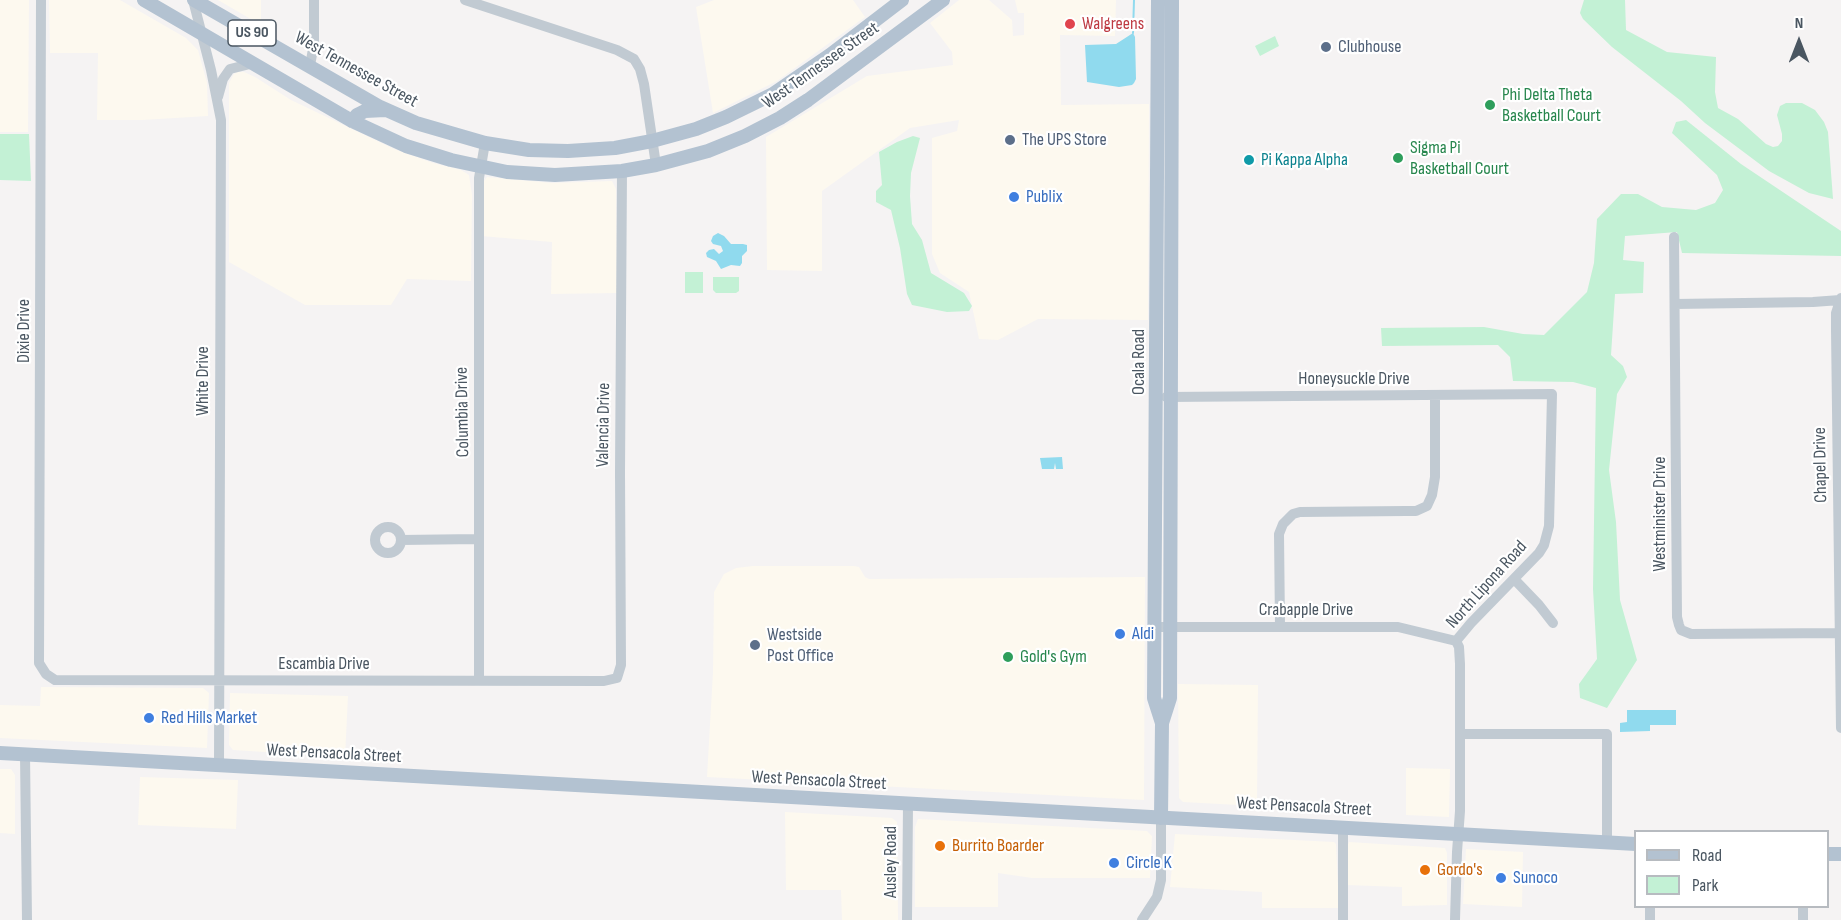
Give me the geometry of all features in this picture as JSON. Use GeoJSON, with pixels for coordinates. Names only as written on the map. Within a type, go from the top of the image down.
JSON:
{"type":"FeatureCollection","features":[{"type":"Feature","properties":{"kind":"main road","name":"West Tennessee Street"},"geometry":{"type":"LineString","coordinates":[[144,0],[352,121],[406,146],[511,172],[555,175],[622,171],[656,165],[708,151],[757,129],[780,118],[808,100],[943,0]]}},
{"type":"Feature","properties":{"kind":"main road","name":"West Tennessee Street"},"geometry":{"type":"LineString","coordinates":[[193,0],[385,110],[416,123],[485,143],[529,150],[568,151],[615,148],[652,141],[696,129],[768,97],[830,55],[902,0]]}},
{"type":"Feature","properties":{"kind":"main road","name":"Ocala Road"},"geometry":{"type":"LineString","coordinates":[[1158,0],[1170,698],[1162,723],[1161,818]]}},
{"type":"Feature","properties":{"kind":"main road","name":"Ocala Road"},"geometry":{"type":"LineString","coordinates":[[1162,723],[1154,698],[1154,627],[1164,397],[1172,0]]}},
{"type":"Feature","properties":{"kind":"main road"},"geometry":{"type":"LineString","coordinates":[[830,55],[843,74]]}},
{"type":"Feature","properties":{"kind":"main road"},"geometry":{"type":"LineString","coordinates":[[757,129],[756,117],[768,97]]}},
{"type":"Feature","properties":{"kind":"main road"},"geometry":{"type":"LineString","coordinates":[[352,121],[365,111],[385,110]]}},
{"type":"Feature","properties":{"kind":"main road","name":"West Pensacola Street"},"geometry":{"type":"LineString","coordinates":[[0,753],[1634,844]]}},
{"type":"Feature","properties":{"kind":"street","name":"Dixie Drive"},"geometry":{"type":"LineString","coordinates":[[39,663],[41,0]]}},
{"type":"Feature","properties":{"kind":"street","name":"White Drive"},"geometry":{"type":"LineString","coordinates":[[193,0],[220,116],[219,765]]}},
{"type":"Feature","properties":{"kind":"street"},"geometry":{"type":"LineString","coordinates":[[309,66],[314,43],[314,0]]}},
{"type":"Feature","properties":{"kind":"street"},"geometry":{"type":"LineString","coordinates":[[465,0],[617,50],[634,59],[640,69],[644,84],[656,165]]}},
{"type":"Feature","properties":{"kind":"street"},"geometry":{"type":"LineString","coordinates":[[217,100],[223,80],[230,69],[254,63]]}},
{"type":"Feature","properties":{"kind":"street","name":"Columbia Drive"},"geometry":{"type":"LineString","coordinates":[[479,681],[478,231],[479,178],[485,143]]}},
{"type":"Feature","properties":{"kind":"street","name":"Valencia Drive"},"geometry":{"type":"LineString","coordinates":[[617,678],[621,665],[622,171]]}},
{"type":"Feature","properties":{"kind":"street","name":"Westminister Drive"},"geometry":{"type":"LineString","coordinates":[[1674,237],[1677,617],[1681,630],[1690,634],[1840,633]]}},
{"type":"Feature","properties":{"kind":"street"},"geometry":{"type":"LineString","coordinates":[[1675,304],[1814,302],[1840,299]]}},
{"type":"Feature","properties":{"kind":"street","name":"Chapel Drive"},"geometry":{"type":"LineString","coordinates":[[1840,299],[1836,330],[1841,728]]}},
{"type":"Feature","properties":{"kind":"street","name":"Honeysuckle Drive"},"geometry":{"type":"LineString","coordinates":[[1164,397],[1552,394]]}},
{"type":"Feature","properties":{"kind":"street","name":"North Lipona Road"},"geometry":{"type":"LineString","coordinates":[[1455,920],[1460,812],[1460,656],[1456,641],[1539,553],[1547,536],[1552,394]]}},
{"type":"Feature","properties":{"kind":"street"},"geometry":{"type":"LineString","coordinates":[[1280,627],[1281,527],[1293,514],[1300,512],[1406,511],[1423,509],[1427,506],[1432,495],[1435,477],[1436,395]]}},
{"type":"Feature","properties":{"kind":"street"},"geometry":{"type":"LineString","coordinates":[[401,540],[478,539]]}},
{"type":"Feature","properties":{"kind":"street"},"geometry":{"type":"LineString","coordinates":[[1515,579],[1553,623]]}},
{"type":"Feature","properties":{"kind":"street","name":"Crabapple Drive"},"geometry":{"type":"LineString","coordinates":[[1154,627],[1398,627],[1456,641]]}},
{"type":"Feature","properties":{"kind":"street","name":"Escambia Drive"},"geometry":{"type":"LineString","coordinates":[[39,663],[48,677],[62,682],[355,679],[604,681],[617,678]]}},
{"type":"Feature","properties":{"kind":"street"},"geometry":{"type":"LineString","coordinates":[[1460,734],[1607,734],[1607,842]]}},
{"type":"Feature","properties":{"kind":"street"},"geometry":{"type":"LineString","coordinates":[[26,754],[27,920]]}},
{"type":"Feature","properties":{"kind":"street","name":"Ausley Road"},"geometry":{"type":"LineString","coordinates":[[907,920],[908,804]]}},
{"type":"Feature","properties":{"kind":"street"},"geometry":{"type":"LineString","coordinates":[[1142,920],[1157,897],[1161,880],[1161,818]]}},
{"type":"Feature","properties":{"kind":"street"},"geometry":{"type":"LineString","coordinates":[[1343,827],[1343,920]]}},
{"type":"Feature","properties":{"kind":"shaded area"},"geometry":{"type":"Polygon","coordinates":[[[0,0],[29,0],[28,132],[0,132],[0,0]]]}},
{"type":"Feature","properties":{"kind":"shaded area"},"geometry":{"type":"Polygon","coordinates":[[[49,0],[120,0],[186,38],[198,50],[207,83],[208,116],[97,120],[98,53],[50,53],[49,0]]]}},
{"type":"Feature","properties":{"kind":"shaded area"},"geometry":{"type":"Polygon","coordinates":[[[218,0],[261,0],[261,25],[218,0]]]}},
{"type":"Feature","properties":{"kind":"shaded area"},"geometry":{"type":"Polygon","coordinates":[[[714,0],[853,0],[865,17],[777,81],[713,113],[696,7],[714,0]]]}},
{"type":"Feature","properties":{"kind":"shaded area"},"geometry":{"type":"Polygon","coordinates":[[[959,0],[989,0],[1012,20],[1013,36],[1024,35],[1024,13],[1018,13],[1015,0],[1116,0],[1115,36],[1060,35],[1061,105],[1149,104],[1148,320],[1038,319],[998,340],[979,339],[969,292],[940,273],[932,254],[932,138],[957,131],[959,120],[910,128],[822,191],[822,271],[767,270],[766,137],[867,76],[953,65],[952,52],[930,23],[959,0]]]}},
{"type":"Feature","properties":{"kind":"shaded area"},"geometry":{"type":"Polygon","coordinates":[[[238,72],[255,77],[291,100],[394,149],[461,170],[469,175],[472,195],[471,281],[407,279],[391,305],[305,305],[229,262],[229,83],[234,74],[238,72]]]}},
{"type":"Feature","properties":{"kind":"shaded area"},"geometry":{"type":"Polygon","coordinates":[[[487,177],[552,183],[612,181],[616,189],[617,293],[551,294],[552,242],[481,236],[484,181],[487,177]]]}},
{"type":"Feature","properties":{"kind":"shaded area"},"geometry":{"type":"Polygon","coordinates":[[[854,566],[859,567],[869,579],[1145,577],[1144,800],[707,777],[713,672],[714,592],[724,574],[736,568],[854,566]]]}},
{"type":"Feature","properties":{"kind":"shaded area"},"geometry":{"type":"Polygon","coordinates":[[[1178,684],[1258,685],[1257,806],[1183,802],[1179,798],[1178,684]]]}},
{"type":"Feature","properties":{"kind":"shaded area"},"geometry":{"type":"Polygon","coordinates":[[[41,687],[203,688],[209,693],[207,748],[0,738],[0,705],[40,706],[41,687]]]}},
{"type":"Feature","properties":{"kind":"shaded area"},"geometry":{"type":"Polygon","coordinates":[[[230,693],[348,696],[345,757],[233,750],[229,745],[230,693]]]}},
{"type":"Feature","properties":{"kind":"shaded area"},"geometry":{"type":"Polygon","coordinates":[[[1406,768],[1450,769],[1449,817],[1406,815],[1406,768]]]}},
{"type":"Feature","properties":{"kind":"shaded area"},"geometry":{"type":"Polygon","coordinates":[[[0,769],[11,769],[15,775],[15,834],[0,833],[0,769]]]}},
{"type":"Feature","properties":{"kind":"shaded area"},"geometry":{"type":"Polygon","coordinates":[[[140,777],[238,780],[236,829],[138,825],[140,777]]]}},
{"type":"Feature","properties":{"kind":"shaded area"},"geometry":{"type":"Polygon","coordinates":[[[785,812],[892,818],[897,822],[898,920],[842,920],[841,890],[786,890],[785,812]]]}},
{"type":"Feature","properties":{"kind":"shaded area"},"geometry":{"type":"Polygon","coordinates":[[[918,819],[1147,831],[1152,836],[1150,878],[1032,878],[998,873],[998,907],[915,907],[915,827],[918,819]]]}},
{"type":"Feature","properties":{"kind":"shaded area"},"geometry":{"type":"Polygon","coordinates":[[[1175,834],[1334,842],[1336,844],[1339,908],[1262,908],[1262,892],[1170,887],[1175,834]]]}},
{"type":"Feature","properties":{"kind":"shaded area"},"geometry":{"type":"Polygon","coordinates":[[[1349,842],[1445,848],[1447,853],[1447,905],[1402,906],[1402,887],[1346,885],[1349,842]]]}},
{"type":"Feature","properties":{"kind":"shaded area"},"geometry":{"type":"Polygon","coordinates":[[[1466,849],[1523,852],[1522,907],[1463,904],[1466,849]]]}},
{"type":"Feature","properties":{"kind":"green space"},"geometry":{"type":"Polygon","coordinates":[[[1584,0],[1625,0],[1626,30],[1667,52],[1716,57],[1715,92],[1718,108],[1738,119],[1766,144],[1773,147],[1778,146],[1782,141],[1777,115],[1780,106],[1786,103],[1802,103],[1815,110],[1828,132],[1833,199],[1809,193],[1769,171],[1705,123],[1681,101],[1612,47],[1583,19],[1580,13],[1584,0]]]}},
{"type":"Feature","properties":{"kind":"green space"},"geometry":{"type":"Polygon","coordinates":[[[1275,36],[1279,46],[1260,56],[1255,46],[1275,36]]]}},
{"type":"Feature","properties":{"kind":"green space"},"geometry":{"type":"Polygon","coordinates":[[[1686,120],[1741,164],[1841,231],[1841,256],[1682,253],[1677,232],[1625,236],[1623,260],[1644,262],[1643,293],[1615,294],[1611,355],[1623,366],[1627,377],[1617,394],[1609,470],[1616,522],[1620,600],[1637,660],[1607,708],[1580,698],[1579,684],[1597,659],[1593,589],[1596,388],[1573,382],[1513,381],[1510,357],[1498,345],[1382,346],[1381,328],[1484,327],[1544,335],[1587,292],[1594,263],[1597,219],[1621,194],[1638,194],[1662,207],[1696,210],[1715,203],[1723,190],[1717,175],[1672,133],[1676,122],[1686,120]]]}},
{"type":"Feature","properties":{"kind":"green space"},"geometry":{"type":"Polygon","coordinates":[[[0,134],[29,134],[31,181],[0,180],[0,134]]]}},
{"type":"Feature","properties":{"kind":"green space"},"geometry":{"type":"Polygon","coordinates":[[[913,136],[920,138],[911,173],[912,224],[922,240],[931,273],[964,293],[972,306],[969,311],[947,312],[912,305],[907,294],[891,210],[876,202],[876,191],[882,185],[879,152],[913,136]]]}},
{"type":"Feature","properties":{"kind":"green space"},"geometry":{"type":"Polygon","coordinates":[[[685,272],[703,272],[703,293],[685,293],[685,272]]]}},
{"type":"Feature","properties":{"kind":"green space"},"geometry":{"type":"Polygon","coordinates":[[[713,277],[739,277],[739,291],[716,293],[713,290],[713,277]]]}},
{"type":"Feature","properties":{"kind":"water"},"geometry":{"type":"Polygon","coordinates":[[[1133,33],[1136,79],[1134,83],[1119,87],[1087,82],[1085,45],[1116,44],[1133,33]]]}},
{"type":"Feature","properties":{"kind":"water"},"geometry":{"type":"Polygon","coordinates":[[[718,233],[731,244],[747,245],[747,251],[742,256],[740,266],[731,265],[721,269],[716,261],[707,257],[706,253],[709,250],[714,249],[719,254],[723,251],[721,246],[711,241],[718,233]]]}},
{"type":"Feature","properties":{"kind":"water"},"geometry":{"type":"Polygon","coordinates":[[[1062,457],[1063,469],[1056,469],[1055,463],[1054,469],[1042,469],[1040,458],[1062,457]]]}},
{"type":"Feature","properties":{"kind":"water"},"geometry":{"type":"Polygon","coordinates":[[[1627,710],[1676,710],[1676,725],[1650,725],[1650,731],[1620,732],[1620,723],[1627,722],[1627,710]]]}},
{"type":"Feature","properties":{"kind":"waterway"},"geometry":{"type":"LineString","coordinates":[[1133,33],[1134,0]]}},
{"type":"Feature","properties":{"kind":"place","name":"Walgreens"},"geometry":{"type":"Point","coordinates":[1070,24]}},
{"type":"Feature","properties":{"kind":"place","name":"Clubhouse"},"geometry":{"type":"Point","coordinates":[1326,47]}},
{"type":"Feature","properties":{"kind":"place","name":"Phi Delta Theta Basketball Court"},"geometry":{"type":"Point","coordinates":[1490,105]}},
{"type":"Feature","properties":{"kind":"place","name":"The UPS Store"},"geometry":{"type":"Point","coordinates":[1010,140]}},
{"type":"Feature","properties":{"kind":"place","name":"Sigma Pi Basketball Court"},"geometry":{"type":"Point","coordinates":[1398,158]}},
{"type":"Feature","properties":{"kind":"place","name":"Pi Kappa Alpha"},"geometry":{"type":"Point","coordinates":[1249,160]}},
{"type":"Feature","properties":{"kind":"place","name":"Publix"},"geometry":{"type":"Point","coordinates":[1014,197]}},
{"type":"Feature","properties":{"kind":"place","name":"Aldi"},"geometry":{"type":"Point","coordinates":[1120,634]}},
{"type":"Feature","properties":{"kind":"place","name":"Westside Post Office"},"geometry":{"type":"Point","coordinates":[755,645]}},
{"type":"Feature","properties":{"kind":"place","name":"Gold's Gym"},"geometry":{"type":"Point","coordinates":[1008,657]}},
{"type":"Feature","properties":{"kind":"place","name":"Red Hills Market"},"geometry":{"type":"Point","coordinates":[149,718]}},
{"type":"Feature","properties":{"kind":"place","name":"Burrito Boarder"},"geometry":{"type":"Point","coordinates":[940,846]}},
{"type":"Feature","properties":{"kind":"place","name":"Circle K"},"geometry":{"type":"Point","coordinates":[1114,863]}},
{"type":"Feature","properties":{"kind":"place","name":"Gordo's"},"geometry":{"type":"Point","coordinates":[1425,870]}},
{"type":"Feature","properties":{"kind":"place","name":"Sunoco"},"geometry":{"type":"Point","coordinates":[1501,878]}}]}
